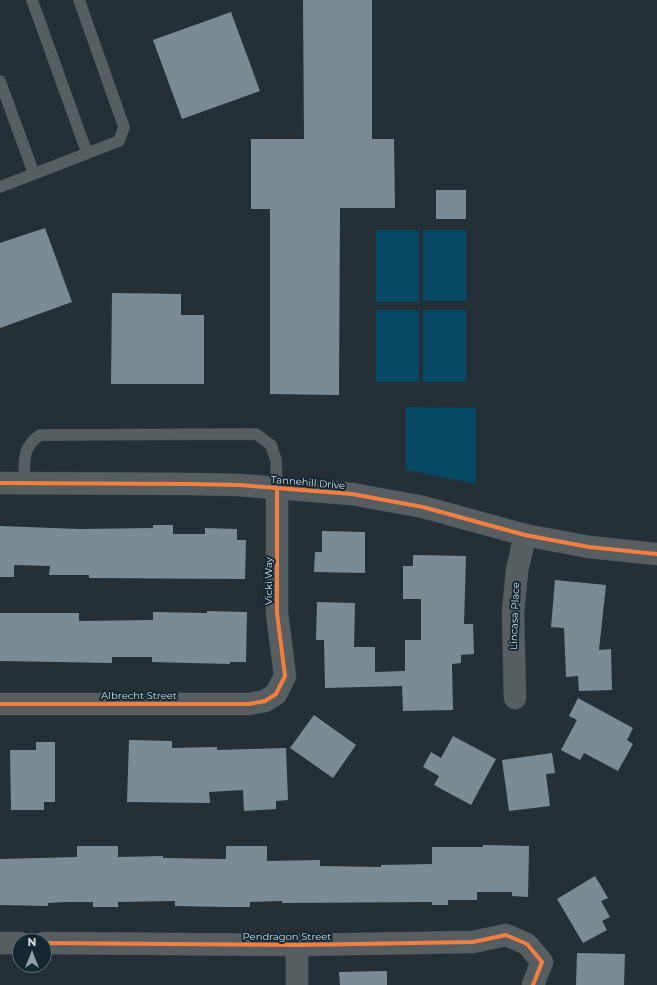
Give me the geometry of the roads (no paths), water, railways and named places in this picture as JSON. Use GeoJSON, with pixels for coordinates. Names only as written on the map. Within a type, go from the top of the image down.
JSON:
{"type":"FeatureCollection","features":[{"type":"Feature","properties":{"kind":"street","name":"Tannehill Drive"},"geometry":{"type":"LineString","coordinates":[[0,483],[191,484],[277,488],[352,494],[423,507],[525,535],[589,547],[657,554]]}},
{"type":"Feature","properties":{"kind":"street","name":"Vicki Way"},"geometry":{"type":"LineString","coordinates":[[276,694],[285,676],[277,613],[277,488]]}},
{"type":"Feature","properties":{"kind":"street","name":"Lincasa Place"},"geometry":{"type":"LineString","coordinates":[[515,698],[513,612],[517,570],[525,535]]}},
{"type":"Feature","properties":{"kind":"street","name":"Albrecht Street"},"geometry":{"type":"LineString","coordinates":[[0,704],[250,704],[265,702],[276,694]]}},
{"type":"Feature","properties":{"kind":"street","name":"Pendragon Street"},"geometry":{"type":"LineString","coordinates":[[52,943],[297,945],[473,942],[506,935],[527,944],[542,962],[533,985]]}},
{"type":"Feature","properties":{"kind":"street"},"geometry":{"type":"LineString","coordinates":[[0,943],[12,943]]}},
{"type":"Feature","properties":{"kind":"street"},"geometry":{"type":"LineString","coordinates":[[297,945],[297,985]]}},
{"type":"Feature","properties":{"kind":"lane"},"geometry":{"type":"LineString","coordinates":[[32,0],[87,153]]}},
{"type":"Feature","properties":{"kind":"lane"},"geometry":{"type":"LineString","coordinates":[[0,187],[119,141],[124,127],[78,0]]}},
{"type":"Feature","properties":{"kind":"lane"},"geometry":{"type":"LineString","coordinates":[[0,81],[34,174]]}},
{"type":"Feature","properties":{"kind":"lane"},"geometry":{"type":"LineString","coordinates":[[24,483],[25,456],[29,442],[40,435],[256,434],[272,445],[276,460],[277,488]]}}]}
